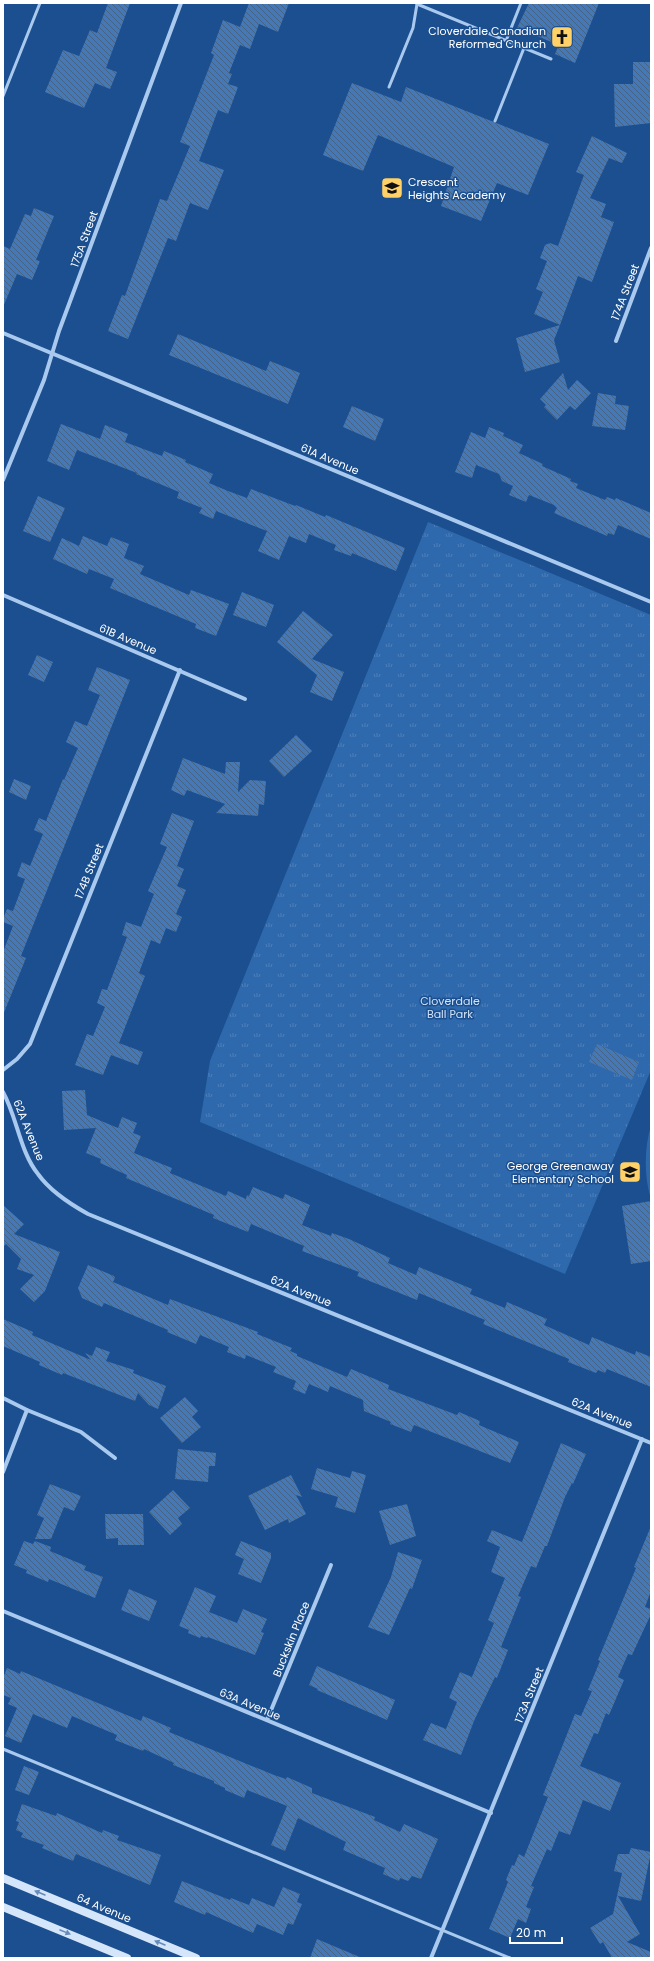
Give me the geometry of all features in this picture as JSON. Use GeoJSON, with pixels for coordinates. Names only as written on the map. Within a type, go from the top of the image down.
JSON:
{"type":"FeatureCollection","features":[{"type":"Feature","properties":{"kind":"main road","name":"64 Avenue"},"geometry":{"type":"LineString","coordinates":[[3,1878],[196,1958]]}},
{"type":"Feature","properties":{"kind":"main road"},"geometry":{"type":"LineString","coordinates":[[3,1907],[127,1958]]}},
{"type":"Feature","properties":{"kind":"street","name":"175A Street"},"geometry":{"type":"LineString","coordinates":[[3,480],[44,380],[52,353],[181,3]]}},
{"type":"Feature","properties":{"kind":"street","name":"174A Street"},"geometry":{"type":"LineString","coordinates":[[616,341],[651,248]]}},
{"type":"Feature","properties":{"kind":"street","name":"61A Avenue"},"geometry":{"type":"LineString","coordinates":[[3,333],[651,602]]}},
{"type":"Feature","properties":{"kind":"street","name":"61B Avenue"},"geometry":{"type":"LineString","coordinates":[[3,596],[180,670],[245,700]]}},
{"type":"Feature","properties":{"kind":"street","name":"174B Street"},"geometry":{"type":"LineString","coordinates":[[3,1070],[17,1059],[30,1044],[180,670]]}},
{"type":"Feature","properties":{"kind":"street","name":"62A Avenue"},"geometry":{"type":"LineString","coordinates":[[3,1092],[9,1102],[26,1152],[37,1174],[55,1192],[88,1214],[651,1443]]}},
{"type":"Feature","properties":{"kind":"street"},"geometry":{"type":"LineString","coordinates":[[3,1398],[27,1410],[81,1432],[115,1458]]}},
{"type":"Feature","properties":{"kind":"street"},"geometry":{"type":"LineString","coordinates":[[3,1472],[27,1410]]}},
{"type":"Feature","properties":{"kind":"street","name":"173A Street"},"geometry":{"type":"LineString","coordinates":[[431,1958],[642,1439]]}},
{"type":"Feature","properties":{"kind":"street","name":"Buckskin Place"},"geometry":{"type":"LineString","coordinates":[[267,1720],[331,1566]]}},
{"type":"Feature","properties":{"kind":"street","name":"63A Avenue"},"geometry":{"type":"LineString","coordinates":[[3,1611],[491,1813]]}},
{"type":"Feature","properties":{"kind":"lane"},"geometry":{"type":"LineString","coordinates":[[3,96],[40,3]]}},
{"type":"Feature","properties":{"kind":"lane"},"geometry":{"type":"LineString","coordinates":[[506,41],[521,3]]}},
{"type":"Feature","properties":{"kind":"lane"},"geometry":{"type":"LineString","coordinates":[[389,87],[414,28],[417,4],[550,59]]}},
{"type":"Feature","properties":{"kind":"lane"},"geometry":{"type":"LineString","coordinates":[[495,121],[524,48]]}},
{"type":"Feature","properties":{"kind":"lane"},"geometry":{"type":"LineString","coordinates":[[3,1749],[510,1958]]}},
{"type":"Feature","properties":{"kind":"green space","name":"Cloverdale Ball Park"},"geometry":{"type":"Polygon","coordinates":[[[428,522],[651,615],[651,1070],[565,1274],[200,1122],[210,1061],[428,522]]]}},
{"type":"Feature","properties":{"kind":"green space"},"geometry":{"type":"Polygon","coordinates":[[[651,1126],[651,1199],[647,1182],[646,1153],[651,1126]]]}},
{"type":"Feature","properties":{"kind":"building"},"geometry":{"type":"Polygon","coordinates":[[[108,3],[130,3],[106,68],[117,72],[110,89],[95,83],[84,108],[45,92],[63,50],[79,56],[90,30],[97,33],[108,3]]]}},
{"type":"Feature","properties":{"kind":"building"},"geometry":{"type":"Polygon","coordinates":[[[249,3],[289,3],[278,32],[259,24],[250,49],[240,45],[229,73],[232,74],[228,84],[238,87],[228,114],[218,110],[199,161],[224,170],[208,210],[190,203],[176,241],[168,238],[128,339],[108,331],[122,295],[125,296],[160,199],[167,201],[190,146],[180,142],[214,55],[211,53],[223,20],[240,27],[249,3]]]}},
{"type":"Feature","properties":{"kind":"building","name":"Cloverdale Canadian Reformed Church"},"geometry":{"type":"Polygon","coordinates":[[[529,3],[599,3],[575,63],[555,54],[559,45],[517,28],[529,3]]]}},
{"type":"Feature","properties":{"kind":"building"},"geometry":{"type":"Polygon","coordinates":[[[633,62],[651,62],[651,123],[615,127],[614,84],[633,84],[633,62]]]}},
{"type":"Feature","properties":{"kind":"building","name":"Crescent Heights Academy"},"geometry":{"type":"Polygon","coordinates":[[[352,83],[401,102],[406,87],[549,144],[528,195],[497,183],[481,221],[441,206],[454,167],[378,135],[363,171],[323,155],[352,83]]]}},
{"type":"Feature","properties":{"kind":"building"},"geometry":{"type":"Polygon","coordinates":[[[592,136],[627,153],[622,163],[609,158],[590,198],[606,204],[601,217],[614,222],[592,282],[578,276],[560,325],[534,314],[543,292],[536,289],[547,261],[540,258],[545,245],[550,243],[558,246],[584,175],[576,172],[592,136]]]}},
{"type":"Feature","properties":{"kind":"building"},"geometry":{"type":"Polygon","coordinates":[[[34,208],[54,216],[36,260],[40,261],[32,280],[17,274],[3,307],[3,246],[10,249],[25,214],[31,216],[34,208]]]}},
{"type":"Feature","properties":{"kind":"building"},"geometry":{"type":"Polygon","coordinates":[[[560,325],[554,340],[560,362],[525,372],[516,338],[560,325]]]}},
{"type":"Feature","properties":{"kind":"building"},"geometry":{"type":"Polygon","coordinates":[[[178,334],[266,371],[270,361],[300,373],[288,404],[169,355],[178,334]]]}},
{"type":"Feature","properties":{"kind":"building"},"geometry":{"type":"Polygon","coordinates":[[[563,373],[568,390],[577,380],[591,393],[575,410],[570,406],[557,420],[544,407],[546,405],[540,399],[563,373]]]}},
{"type":"Feature","properties":{"kind":"building"},"geometry":{"type":"Polygon","coordinates":[[[598,393],[616,396],[615,404],[629,406],[625,430],[592,426],[598,393]]]}},
{"type":"Feature","properties":{"kind":"building"},"geometry":{"type":"Polygon","coordinates":[[[352,406],[384,419],[375,441],[343,427],[352,406]]]}},
{"type":"Feature","properties":{"kind":"building"},"geometry":{"type":"Polygon","coordinates":[[[61,424],[100,439],[105,425],[128,434],[125,442],[162,456],[164,451],[186,460],[185,462],[213,474],[209,483],[228,491],[247,498],[251,489],[325,517],[326,515],[405,548],[396,571],[352,553],[351,556],[334,550],[336,545],[309,534],[306,543],[289,536],[279,560],[258,551],[267,531],[216,511],[213,519],[199,513],[202,508],[177,498],[179,492],[136,474],[137,473],[77,450],[69,470],[47,461],[61,424]]]}},
{"type":"Feature","properties":{"kind":"building"},"geometry":{"type":"Polygon","coordinates":[[[489,427],[504,433],[503,436],[523,445],[519,453],[543,464],[542,466],[571,479],[570,481],[578,484],[576,488],[605,500],[607,497],[615,500],[616,498],[651,513],[651,539],[618,525],[614,535],[608,533],[607,536],[554,513],[557,508],[554,505],[529,495],[526,502],[509,495],[513,486],[502,481],[499,474],[476,465],[472,478],[455,472],[471,432],[485,438],[489,427]]]}},
{"type":"Feature","properties":{"kind":"building"},"geometry":{"type":"Polygon","coordinates":[[[38,496],[65,508],[50,542],[23,531],[38,496]]]}},
{"type":"Feature","properties":{"kind":"building"},"geometry":{"type":"Polygon","coordinates":[[[83,536],[107,546],[111,537],[129,544],[124,558],[144,566],[140,574],[189,595],[191,590],[229,604],[216,636],[195,628],[196,624],[110,588],[114,579],[89,569],[87,574],[53,559],[62,538],[79,546],[83,536]]]}},
{"type":"Feature","properties":{"kind":"building"},"geometry":{"type":"Polygon","coordinates":[[[242,592],[274,605],[266,627],[233,615],[242,592]]]}},
{"type":"Feature","properties":{"kind":"building"},"geometry":{"type":"Polygon","coordinates":[[[303,611],[333,635],[312,659],[344,672],[332,701],[310,692],[317,675],[277,642],[303,611]]]}},
{"type":"Feature","properties":{"kind":"building"},"geometry":{"type":"Polygon","coordinates":[[[37,655],[53,662],[44,682],[28,675],[37,655]]]}},
{"type":"Feature","properties":{"kind":"building"},"geometry":{"type":"Polygon","coordinates":[[[97,667],[130,680],[21,956],[26,958],[3,1015],[3,952],[13,926],[3,922],[3,919],[7,909],[13,911],[25,879],[17,876],[22,862],[30,866],[43,834],[34,830],[39,818],[46,821],[63,779],[64,780],[78,748],[66,742],[75,721],[87,726],[100,695],[88,690],[97,667]]]}},
{"type":"Feature","properties":{"kind":"building"},"geometry":{"type":"Polygon","coordinates":[[[296,735],[312,751],[284,777],[269,761],[296,735]]]}},
{"type":"Feature","properties":{"kind":"building"},"geometry":{"type":"Polygon","coordinates":[[[183,758],[225,774],[226,762],[240,762],[238,792],[250,780],[266,781],[264,805],[259,804],[258,816],[216,813],[225,804],[187,790],[184,796],[171,790],[183,758]]]}},
{"type":"Feature","properties":{"kind":"building"},"geometry":{"type":"Polygon","coordinates":[[[14,779],[31,786],[26,800],[9,792],[14,779]]]}},
{"type":"Feature","properties":{"kind":"building"},"geometry":{"type":"Polygon","coordinates":[[[172,813],[194,821],[177,866],[184,869],[177,886],[186,890],[176,914],[182,917],[176,932],[166,928],[160,944],[151,940],[139,973],[145,976],[119,1043],[143,1052],[138,1065],[111,1055],[103,1075],[75,1065],[87,1034],[93,1036],[105,1007],[97,1003],[102,989],[107,990],[127,937],[122,935],[126,922],[141,927],[154,894],[148,891],[167,847],[160,844],[172,813]]]}},
{"type":"Feature","properties":{"kind":"building"},"geometry":{"type":"Polygon","coordinates":[[[597,1044],[639,1062],[632,1080],[589,1062],[597,1044]]]}},
{"type":"Feature","properties":{"kind":"building"},"geometry":{"type":"Polygon","coordinates":[[[85,1090],[87,1115],[118,1128],[122,1117],[137,1123],[133,1133],[141,1136],[134,1153],[172,1168],[170,1173],[226,1196],[228,1191],[246,1199],[253,1187],[283,1199],[285,1194],[310,1205],[302,1225],[331,1236],[332,1233],[349,1239],[390,1258],[388,1263],[416,1275],[419,1267],[472,1289],[470,1294],[505,1308],[507,1302],[547,1319],[544,1325],[589,1345],[592,1337],[635,1355],[636,1351],[651,1357],[651,1387],[607,1369],[605,1373],[598,1370],[596,1373],[568,1362],[569,1359],[483,1324],[485,1320],[419,1293],[417,1300],[357,1276],[359,1272],[302,1251],[304,1246],[251,1224],[248,1232],[213,1218],[214,1215],[126,1178],[127,1175],[100,1163],[101,1159],[86,1153],[96,1128],[64,1130],[62,1091],[85,1090]]]}},
{"type":"Feature","properties":{"kind":"building"},"geometry":{"type":"Polygon","coordinates":[[[651,1201],[651,1261],[631,1264],[622,1206],[651,1201]]]}},
{"type":"Feature","properties":{"kind":"building"},"geometry":{"type":"Polygon","coordinates":[[[3,1205],[24,1224],[14,1234],[60,1252],[45,1291],[34,1302],[20,1289],[34,1275],[17,1269],[21,1259],[6,1244],[3,1247],[3,1205]]]}},
{"type":"Feature","properties":{"kind":"building"},"geometry":{"type":"Polygon","coordinates":[[[88,1265],[114,1276],[115,1278],[113,1282],[168,1305],[170,1299],[258,1332],[257,1334],[292,1348],[290,1351],[297,1354],[297,1356],[347,1377],[351,1369],[389,1385],[388,1389],[457,1415],[459,1412],[480,1421],[479,1425],[519,1442],[510,1463],[414,1425],[411,1432],[390,1424],[391,1422],[364,1411],[363,1400],[330,1386],[328,1392],[309,1384],[305,1394],[293,1389],[296,1381],[273,1372],[276,1367],[246,1355],[245,1359],[227,1352],[229,1347],[200,1335],[196,1344],[167,1332],[168,1330],[104,1303],[102,1307],[82,1298],[78,1288],[88,1265]]]}},
{"type":"Feature","properties":{"kind":"building"},"geometry":{"type":"Polygon","coordinates":[[[3,1319],[33,1332],[32,1335],[91,1360],[85,1353],[92,1356],[96,1347],[110,1352],[106,1361],[134,1370],[133,1373],[166,1386],[158,1409],[149,1405],[138,1393],[135,1401],[63,1373],[62,1375],[39,1365],[40,1362],[3,1346],[3,1319]]]}},
{"type":"Feature","properties":{"kind":"building"},"geometry":{"type":"Polygon","coordinates":[[[185,1397],[198,1411],[192,1417],[201,1427],[182,1443],[160,1418],[185,1397]]]}},
{"type":"Feature","properties":{"kind":"building"},"geometry":{"type":"Polygon","coordinates":[[[561,1443],[586,1454],[573,1484],[572,1483],[565,1497],[547,1546],[545,1546],[536,1568],[531,1566],[518,1596],[521,1597],[501,1647],[508,1650],[497,1678],[495,1677],[474,1721],[461,1755],[423,1740],[431,1723],[446,1729],[457,1702],[449,1698],[460,1672],[472,1677],[494,1623],[488,1620],[505,1578],[491,1572],[500,1547],[487,1541],[492,1530],[522,1542],[561,1443]]]}},
{"type":"Feature","properties":{"kind":"building"},"geometry":{"type":"Polygon","coordinates":[[[178,1449],[216,1453],[215,1466],[209,1466],[208,1482],[175,1479],[178,1449]]]}},
{"type":"Feature","properties":{"kind":"building"},"geometry":{"type":"Polygon","coordinates":[[[317,1468],[350,1478],[352,1471],[366,1475],[355,1513],[335,1507],[338,1497],[311,1489],[317,1468]]]}},
{"type":"Feature","properties":{"kind":"building"},"geometry":{"type":"Polygon","coordinates":[[[291,1475],[302,1497],[296,1495],[306,1514],[289,1523],[288,1519],[265,1530],[248,1496],[291,1475]]]}},
{"type":"Feature","properties":{"kind":"building"},"geometry":{"type":"Polygon","coordinates":[[[50,1484],[81,1496],[74,1511],[64,1507],[51,1539],[35,1539],[44,1518],[37,1515],[50,1484]]]}},
{"type":"Feature","properties":{"kind":"building"},"geometry":{"type":"Polygon","coordinates":[[[173,1490],[190,1508],[178,1518],[182,1524],[170,1535],[149,1512],[173,1490]]]}},
{"type":"Feature","properties":{"kind":"building"},"geometry":{"type":"Polygon","coordinates":[[[407,1504],[416,1536],[390,1545],[379,1511],[407,1504]]]}},
{"type":"Feature","properties":{"kind":"building"},"geometry":{"type":"Polygon","coordinates":[[[105,1514],[143,1514],[144,1545],[118,1545],[118,1538],[106,1539],[105,1514]]]}},
{"type":"Feature","properties":{"kind":"building"},"geometry":{"type":"Polygon","coordinates":[[[651,1526],[651,1591],[645,1607],[651,1609],[651,1614],[632,1655],[628,1654],[618,1677],[624,1680],[609,1715],[606,1713],[598,1734],[594,1733],[580,1766],[621,1783],[610,1811],[583,1800],[570,1835],[559,1831],[551,1851],[547,1849],[531,1886],[534,1887],[526,1907],[531,1909],[526,1923],[518,1919],[510,1938],[489,1929],[508,1882],[506,1880],[512,1865],[514,1866],[519,1854],[524,1857],[548,1797],[543,1795],[575,1714],[581,1716],[592,1691],[588,1690],[600,1661],[598,1660],[636,1568],[634,1567],[651,1526]]]}},
{"type":"Feature","properties":{"kind":"building"},"geometry":{"type":"Polygon","coordinates":[[[24,1541],[33,1544],[35,1541],[51,1547],[50,1551],[86,1566],[84,1570],[103,1577],[95,1598],[49,1579],[48,1582],[26,1573],[27,1570],[14,1565],[24,1541]]]}},
{"type":"Feature","properties":{"kind":"building"},"geometry":{"type":"Polygon","coordinates":[[[241,1541],[271,1553],[271,1558],[261,1583],[238,1574],[244,1559],[235,1555],[241,1541]]]}},
{"type":"Feature","properties":{"kind":"building"},"geometry":{"type":"Polygon","coordinates":[[[398,1552],[422,1560],[412,1589],[410,1588],[389,1635],[368,1627],[391,1577],[398,1552]]]}},
{"type":"Feature","properties":{"kind":"building"},"geometry":{"type":"Polygon","coordinates":[[[195,1587],[216,1596],[209,1612],[237,1623],[243,1609],[267,1619],[261,1632],[264,1633],[255,1655],[208,1637],[201,1636],[200,1638],[188,1633],[189,1630],[179,1626],[195,1587]]]}},
{"type":"Feature","properties":{"kind":"building"},"geometry":{"type":"Polygon","coordinates":[[[129,1589],[157,1601],[149,1621],[121,1610],[129,1589]]]}},
{"type":"Feature","properties":{"kind":"building"},"geometry":{"type":"Polygon","coordinates":[[[317,1666],[395,1700],[387,1720],[317,1690],[318,1689],[309,1685],[317,1666]]]}},
{"type":"Feature","properties":{"kind":"building"},"geometry":{"type":"Polygon","coordinates":[[[7,1668],[20,1674],[21,1671],[141,1721],[143,1716],[171,1728],[169,1732],[274,1775],[286,1779],[287,1777],[312,1788],[312,1793],[375,1817],[374,1820],[400,1832],[404,1824],[438,1839],[421,1879],[412,1876],[408,1881],[400,1878],[399,1881],[383,1874],[385,1868],[343,1850],[346,1842],[298,1818],[285,1851],[271,1845],[287,1806],[247,1790],[244,1798],[225,1790],[225,1788],[214,1783],[214,1781],[173,1765],[174,1763],[144,1749],[143,1751],[115,1740],[117,1735],[72,1716],[67,1728],[33,1714],[21,1743],[5,1736],[17,1708],[8,1704],[11,1698],[3,1695],[3,1678],[7,1668]]]}},
{"type":"Feature","properties":{"kind":"building"},"geometry":{"type":"Polygon","coordinates":[[[24,1766],[39,1772],[29,1795],[15,1790],[24,1766]]]}},
{"type":"Feature","properties":{"kind":"building"},"geometry":{"type":"Polygon","coordinates":[[[22,1804],[56,1816],[57,1813],[102,1833],[103,1830],[119,1836],[117,1840],[161,1855],[150,1885],[76,1854],[73,1861],[42,1848],[44,1845],[21,1837],[23,1833],[16,1830],[19,1822],[16,1821],[22,1804]]]}},
{"type":"Feature","properties":{"kind":"building"},"geometry":{"type":"Polygon","coordinates":[[[631,1848],[651,1852],[641,1901],[618,1896],[640,1934],[627,1942],[651,1952],[651,1958],[612,1958],[603,1942],[600,1944],[590,1928],[613,1914],[622,1873],[614,1871],[618,1854],[629,1854],[631,1848]]]}},
{"type":"Feature","properties":{"kind":"building"},"geometry":{"type":"Polygon","coordinates":[[[182,1881],[230,1900],[231,1898],[249,1905],[252,1898],[274,1907],[283,1887],[300,1894],[297,1902],[302,1904],[293,1925],[288,1923],[283,1935],[257,1924],[253,1933],[206,1912],[205,1915],[174,1902],[182,1881]]]}},
{"type":"Feature","properties":{"kind":"building"},"geometry":{"type":"Polygon","coordinates":[[[317,1939],[362,1958],[310,1958],[317,1939]]]}},
{"type":"Feature","properties":{"kind":"place","name":"Cloverdale Canadian Reformed Church"},"geometry":{"type":"Point","coordinates":[562,37]}},
{"type":"Feature","properties":{"kind":"place","name":"Crescent Heights Academy"},"geometry":{"type":"Point","coordinates":[392,188]}},
{"type":"Feature","properties":{"kind":"place","name":"George Greenaway Elementary School"},"geometry":{"type":"Point","coordinates":[630,1172]}}]}
